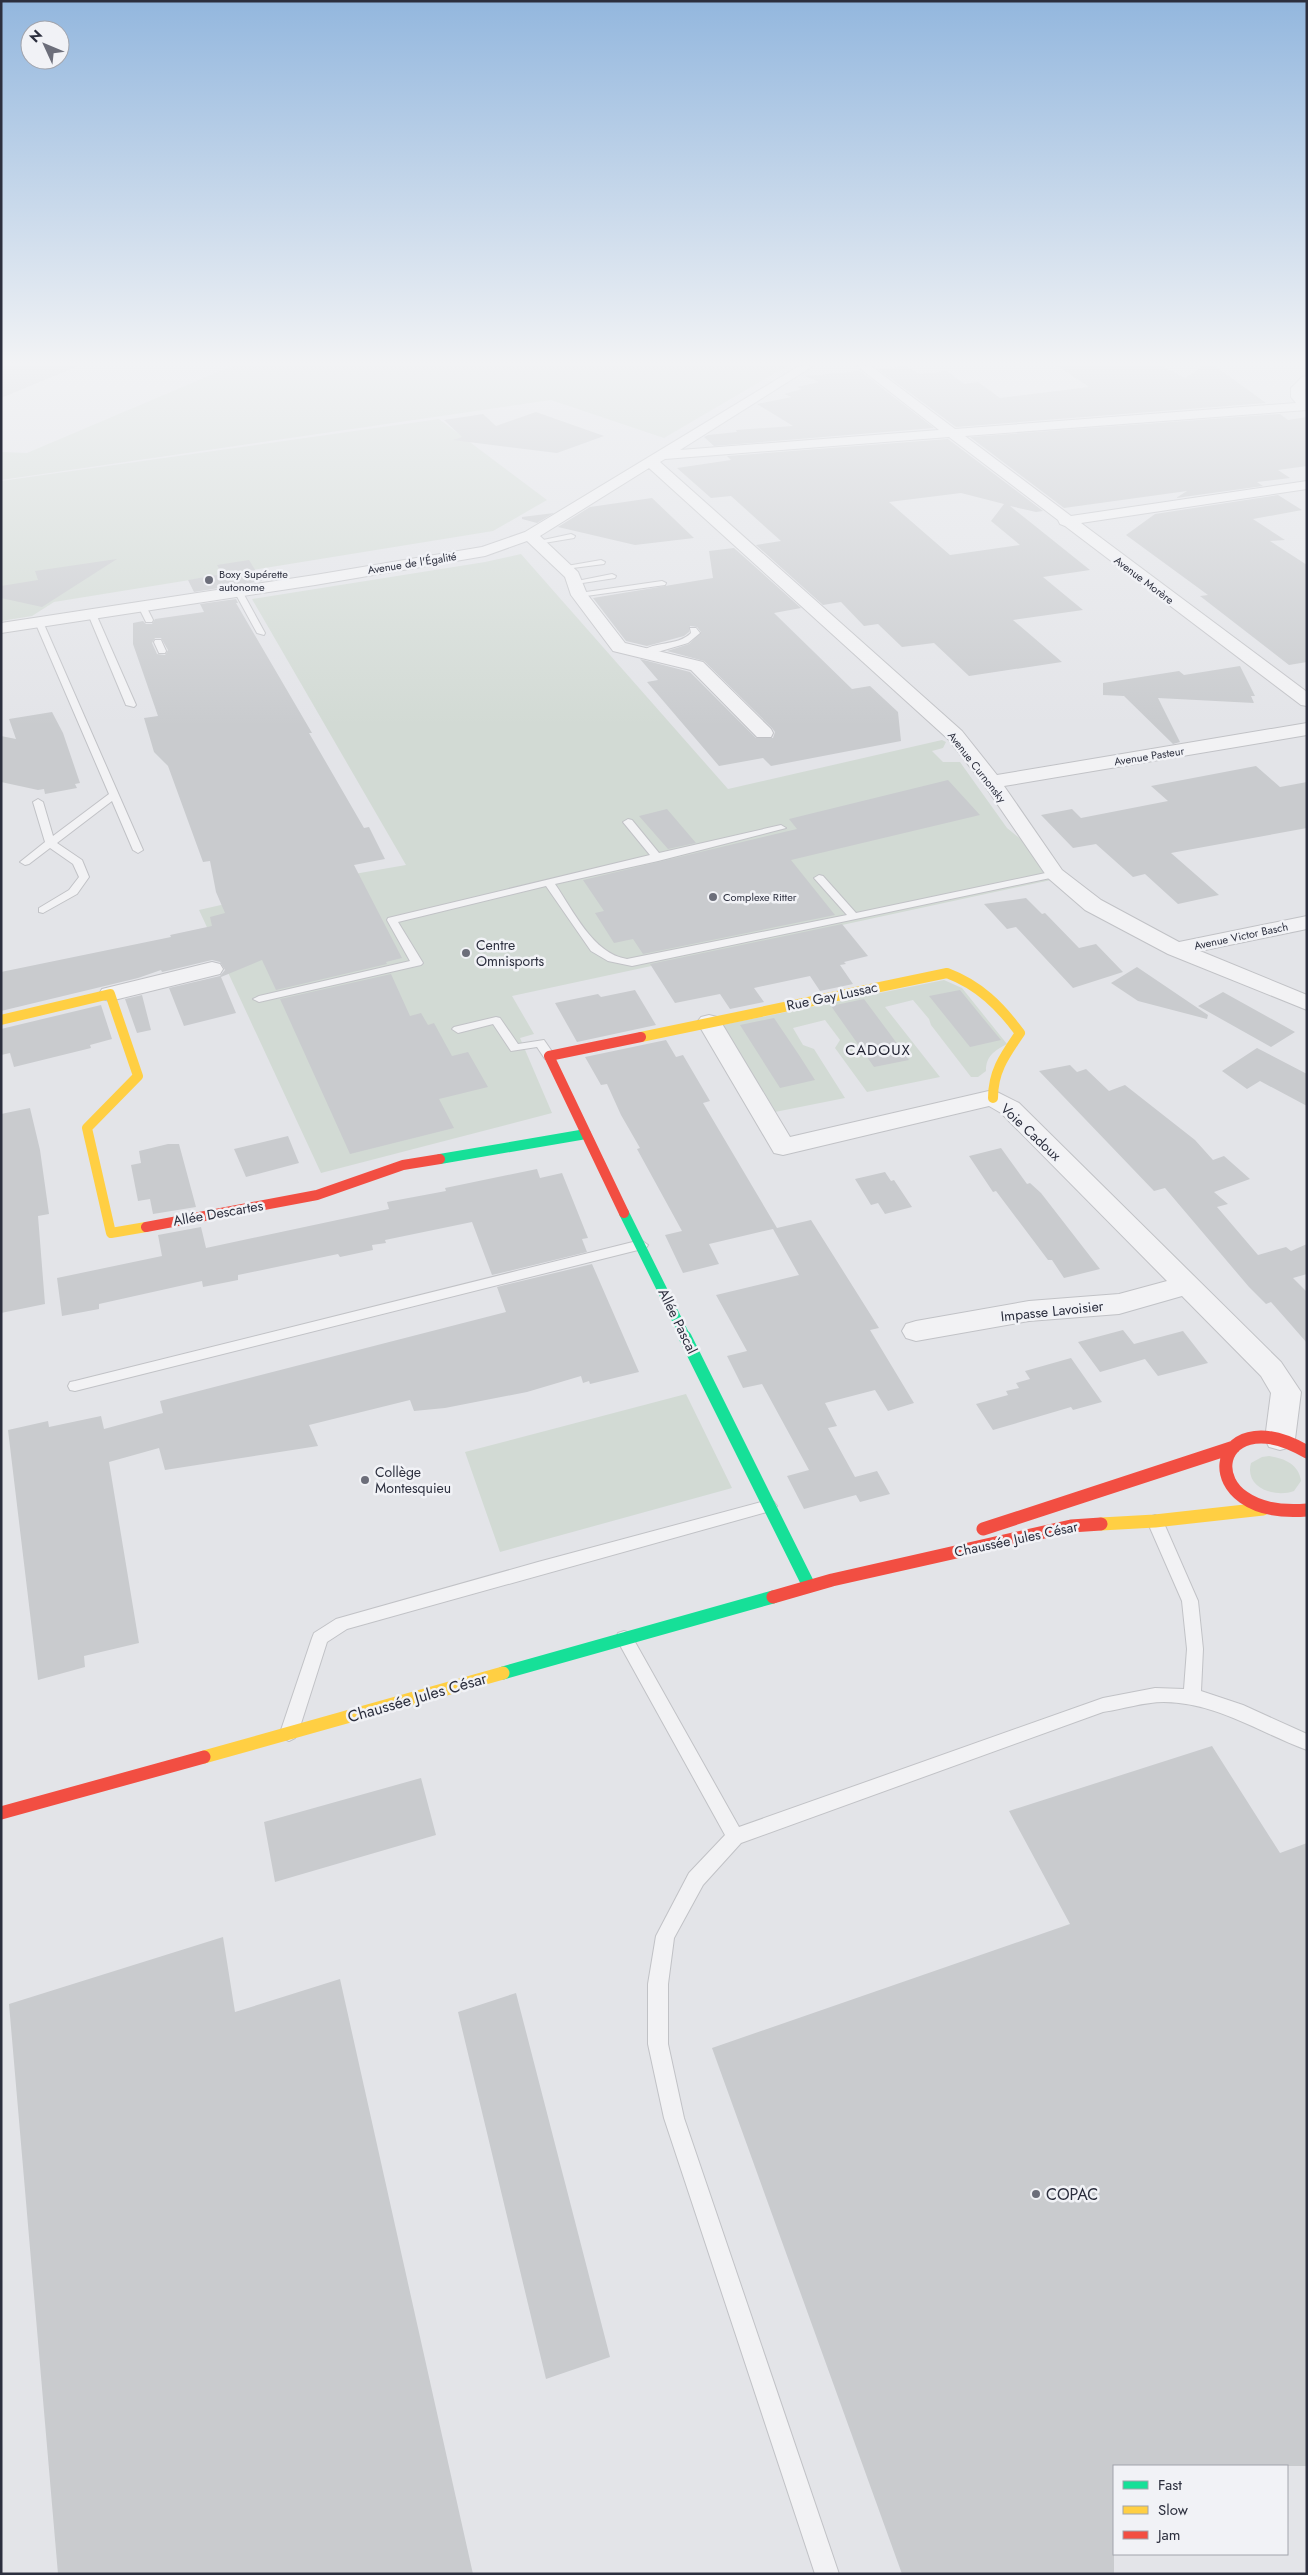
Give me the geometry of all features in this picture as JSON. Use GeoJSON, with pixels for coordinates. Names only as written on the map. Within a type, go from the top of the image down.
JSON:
{"type":"FeatureCollection","features":[{"type":"Feature","properties":{"kind":"street","name":"Avenue de l'Égalité"},"geometry":{"type":"LineString","coordinates":[[1,628],[485,551],[534,538],[614,486]]}},
{"type":"Feature","properties":{"kind":"street","name":"Avenue Curnonsky"},"geometry":{"type":"LineString","coordinates":[[687,486],[954,735],[992,782],[1055,874],[1092,905],[1176,949],[1307,1003]]}},
{"type":"Feature","properties":{"kind":"street","name":"Avenue Morère"},"geometry":{"type":"LineString","coordinates":[[1019,486],[1307,701]]}},
{"type":"Feature","properties":{"kind":"street"},"geometry":{"type":"LineString","coordinates":[[1065,521],[1299,486]]}},
{"type":"Feature","properties":{"kind":"street"},"geometry":{"type":"LineString","coordinates":[[534,538],[562,564],[619,647],[649,650],[698,666],[764,733]]}},
{"type":"Feature","properties":{"kind":"street","name":"Avenue Pasteur"},"geometry":{"type":"LineString","coordinates":[[992,782],[1307,729]]}},
{"type":"Feature","properties":{"kind":"street","name":"Avenue Victor Basch"},"geometry":{"type":"LineString","coordinates":[[1176,949],[1307,922]]}},
{"type":"Feature","properties":{"kind":"street"},"geometry":{"type":"LineString","coordinates":[[1,1020],[212,969]]}},
{"type":"Feature","properties":{"kind":"street","name":"Rue Gay Lussac"},"geometry":{"type":"LineString","coordinates":[[549,1056],[947,973],[964,976],[976,984],[1002,1010],[1020,1033],[1015,1045],[1004,1055],[992,1080],[993,1098]]}},
{"type":"Feature","properties":{"kind":"street","name":"Allée Descartes"},"geometry":{"type":"LineString","coordinates":[[110,994],[138,1076],[87,1128],[111,1233],[318,1195],[403,1165],[586,1134]]}},
{"type":"Feature","properties":{"kind":"street","name":"Voie Cadoux"},"geometry":{"type":"LineString","coordinates":[[709,1022],[783,1147],[993,1098],[1010,1108],[1271,1369],[1286,1392],[1280,1439]]}},
{"type":"Feature","properties":{"kind":"street","name":"Allée Pascal"},"geometry":{"type":"LineString","coordinates":[[549,1056],[809,1586]]}},
{"type":"Feature","properties":{"kind":"street","name":"Impasse Lavoisier"},"geometry":{"type":"LineString","coordinates":[[916,1331],[1029,1311],[1119,1304],[1187,1285]]}},
{"type":"Feature","properties":{"kind":"street","name":"Chaussée Jules César"},"geometry":{"type":"LineString","coordinates":[[972,1533],[1234,1447],[1256,1437],[1280,1439]]}},
{"type":"Feature","properties":{"kind":"street"},"geometry":{"type":"LineString","coordinates":[[1280,1439],[1307,1452]]}},
{"type":"Feature","properties":{"kind":"street"},"geometry":{"type":"LineString","coordinates":[[1234,1447],[1226,1456],[1224,1467],[1227,1479],[1235,1491],[1247,1502],[1263,1509],[1280,1513],[1296,1513],[1307,1510]]}},
{"type":"Feature","properties":{"kind":"street","name":"Chaussée Jules César"},"geometry":{"type":"LineString","coordinates":[[1,1812],[43,1803],[832,1580],[1071,1526],[1155,1521],[1263,1509]]}},
{"type":"Feature","properties":{"kind":"street","name":"Chaussée Jules César"},"geometry":{"type":"LineString","coordinates":[[832,1580],[944,1542]]}},
{"type":"Feature","properties":{"kind":"lane"},"geometry":{"type":"LineString","coordinates":[[534,538],[572,536]]}},
{"type":"Feature","properties":{"kind":"lane"},"geometry":{"type":"LineString","coordinates":[[562,564],[591,555]]}},
{"type":"Feature","properties":{"kind":"lane"},"geometry":{"type":"LineString","coordinates":[[562,564],[601,562]]}},
{"type":"Feature","properties":{"kind":"lane"},"geometry":{"type":"LineString","coordinates":[[578,588],[612,576]]}},
{"type":"Feature","properties":{"kind":"lane"},"geometry":{"type":"LineString","coordinates":[[578,588],[662,583]]}},
{"type":"Feature","properties":{"kind":"lane"},"geometry":{"type":"LineString","coordinates":[[238,591],[261,633]]}},
{"type":"Feature","properties":{"kind":"lane"},"geometry":{"type":"LineString","coordinates":[[142,606],[149,620]]}},
{"type":"Feature","properties":{"kind":"lane"},"geometry":{"type":"LineString","coordinates":[[92,614],[132,705]]}},
{"type":"Feature","properties":{"kind":"lane"},"geometry":{"type":"LineString","coordinates":[[39,622],[138,850]]}},
{"type":"Feature","properties":{"kind":"lane"},"geometry":{"type":"LineString","coordinates":[[649,650],[684,642],[696,633],[693,630]]}},
{"type":"Feature","properties":{"kind":"lane"},"geometry":{"type":"LineString","coordinates":[[649,650],[657,640],[678,636]]}},
{"type":"Feature","properties":{"kind":"lane"},"geometry":{"type":"LineString","coordinates":[[158,642],[162,651]]}},
{"type":"Feature","properties":{"kind":"lane"},"geometry":{"type":"LineString","coordinates":[[25,862],[114,795]]}},
{"type":"Feature","properties":{"kind":"lane"},"geometry":{"type":"LineString","coordinates":[[38,802],[50,844],[78,862],[84,877],[73,892],[43,910]]}},
{"type":"Feature","properties":{"kind":"lane"},"geometry":{"type":"LineString","coordinates":[[628,822],[658,858]]}},
{"type":"Feature","properties":{"kind":"lane"},"geometry":{"type":"LineString","coordinates":[[259,999],[417,963],[392,920],[781,828]]}},
{"type":"Feature","properties":{"kind":"lane"},"geometry":{"type":"LineString","coordinates":[[549,882],[595,949],[604,956],[624,963],[632,963],[1055,874]]}},
{"type":"Feature","properties":{"kind":"lane"},"geometry":{"type":"LineString","coordinates":[[819,878],[854,917]]}},
{"type":"Feature","properties":{"kind":"lane"},"geometry":{"type":"LineString","coordinates":[[458,1029],[496,1020],[515,1048],[540,1044],[549,1056]]}},
{"type":"Feature","properties":{"kind":"lane"},"geometry":{"type":"LineString","coordinates":[[75,1386],[641,1245]]}},
{"type":"Feature","properties":{"kind":"lane"},"geometry":{"type":"LineString","coordinates":[[289,1733],[320,1638],[342,1624],[529,1570],[769,1506]]}},
{"type":"Feature","properties":{"kind":"lane"},"geometry":{"type":"LineString","coordinates":[[1155,1521],[1190,1601],[1194,1649],[1192,1697]]}},
{"type":"Feature","properties":{"kind":"lane"},"geometry":{"type":"LineString","coordinates":[[624,1638],[735,1837]]}},
{"type":"Feature","properties":{"kind":"lane"},"geometry":{"type":"LineString","coordinates":[[827,2574],[674,2118],[658,2044],[658,1984],[665,1936],[696,1879],[735,1837],[1103,1705],[1162,1695],[1192,1697],[1222,1703],[1307,1742]]}},
{"type":"Feature","properties":{"kind":"shaded area"},"geometry":{"type":"Polygon","coordinates":[[[1,486],[529,486],[547,500],[493,531],[54,602],[32,616],[1,621],[1,486]]]}},
{"type":"Feature","properties":{"kind":"shaded area","name":"Centre Omnisports"},"geometry":{"type":"Polygon","coordinates":[[[521,554],[728,789],[942,740],[946,742],[943,748],[932,751],[943,762],[960,762],[1007,828],[1023,841],[1051,880],[512,996],[534,1034],[520,1038],[552,1113],[321,1173],[199,910],[360,873],[406,865],[252,599],[485,562],[521,554]]]}},
{"type":"Feature","properties":{"kind":"shaded area"},"geometry":{"type":"Polygon","coordinates":[[[944,980],[962,988],[1007,1044],[992,1054],[987,1061],[986,1071],[978,1077],[971,1077],[913,1000],[885,1007],[940,1077],[867,1092],[835,1048],[840,1040],[825,1020],[793,1028],[803,1045],[814,1049],[845,1098],[775,1112],[722,1025],[944,980]]]}},
{"type":"Feature","properties":{"kind":"shaded area"},"geometry":{"type":"Polygon","coordinates":[[[686,1394],[732,1488],[500,1552],[465,1452],[686,1394]]]}},
{"type":"Feature","properties":{"kind":"shaded area"},"geometry":{"type":"Polygon","coordinates":[[[1269,1456],[1285,1460],[1297,1470],[1301,1481],[1294,1491],[1286,1493],[1270,1492],[1257,1485],[1252,1479],[1250,1472],[1251,1463],[1262,1457],[1269,1456]]]}},
{"type":"Feature","properties":{"kind":"building"},"geometry":{"type":"Polygon","coordinates":[[[698,486],[1010,486],[1043,511],[1036,512],[1010,506],[1090,570],[1043,577],[1083,610],[1013,620],[1062,662],[969,676],[934,643],[902,647],[878,624],[864,626],[841,602],[823,605],[756,545],[781,541],[731,496],[711,498],[698,486]],[[961,493],[889,502],[950,555],[1020,545],[991,521],[1004,504],[961,493]]]}},
{"type":"Feature","properties":{"kind":"building"},"geometry":{"type":"Polygon","coordinates":[[[1035,486],[1262,486],[1176,498],[1187,491],[1064,508],[1035,486]]]}},
{"type":"Feature","properties":{"kind":"building"},"geometry":{"type":"Polygon","coordinates":[[[1278,495],[1302,510],[1253,519],[1285,540],[1270,541],[1307,565],[1307,662],[1289,665],[1200,596],[1208,595],[1126,535],[1155,514],[1278,495]]]}},
{"type":"Feature","properties":{"kind":"building"},"geometry":{"type":"Polygon","coordinates":[[[652,498],[694,538],[635,545],[558,527],[590,507],[652,498]]]}},
{"type":"Feature","properties":{"kind":"building"},"geometry":{"type":"Polygon","coordinates":[[[554,513],[537,523],[522,519],[522,517],[554,513]]]}},
{"type":"Feature","properties":{"kind":"building"},"geometry":{"type":"Polygon","coordinates":[[[734,548],[801,608],[774,613],[852,689],[870,686],[898,712],[901,741],[771,766],[763,758],[719,766],[647,682],[658,680],[640,659],[690,672],[756,738],[773,738],[775,732],[772,728],[704,661],[667,651],[689,644],[701,632],[697,627],[690,626],[689,632],[684,636],[647,646],[626,641],[593,598],[713,578],[709,551],[734,548]]]}},
{"type":"Feature","properties":{"kind":"building"},"geometry":{"type":"Polygon","coordinates":[[[117,559],[42,607],[1,598],[1,586],[38,580],[35,571],[117,559]]]}},
{"type":"Feature","properties":{"kind":"building"},"geometry":{"type":"Polygon","coordinates":[[[249,560],[262,581],[194,592],[188,580],[222,574],[217,565],[249,560]]]}},
{"type":"Feature","properties":{"kind":"building"},"geometry":{"type":"Polygon","coordinates":[[[236,599],[238,603],[236,603],[312,733],[309,733],[364,828],[369,827],[385,859],[354,865],[402,958],[386,962],[387,964],[276,990],[262,960],[221,977],[236,1013],[184,1026],[169,988],[220,976],[225,970],[220,962],[212,960],[162,972],[161,970],[138,978],[1,1011],[1,972],[171,937],[170,935],[212,926],[210,917],[225,913],[216,892],[210,861],[203,862],[168,766],[154,752],[144,718],[158,716],[133,644],[133,623],[143,621],[146,624],[152,624],[155,619],[204,612],[200,604],[236,599]],[[155,638],[152,643],[157,654],[165,655],[168,650],[161,638],[155,638]]]}},
{"type":"Feature","properties":{"kind":"building"},"geometry":{"type":"Polygon","coordinates":[[[1240,666],[1255,696],[1251,696],[1254,703],[1158,698],[1180,742],[1173,744],[1124,696],[1103,695],[1103,683],[1179,671],[1184,675],[1240,666]]]}},
{"type":"Feature","properties":{"kind":"building"},"geometry":{"type":"Polygon","coordinates":[[[52,712],[63,733],[80,783],[75,784],[77,788],[45,794],[44,789],[38,790],[1,782],[1,736],[16,739],[9,719],[52,712]]]}},
{"type":"Feature","properties":{"kind":"building"},"geometry":{"type":"Polygon","coordinates":[[[1256,766],[1280,787],[1307,782],[1307,828],[1171,853],[1219,895],[1178,904],[1145,874],[1133,877],[1096,844],[1073,848],[1041,815],[1072,809],[1081,818],[1168,801],[1151,786],[1256,766]]]}},
{"type":"Feature","properties":{"kind":"building"},"geometry":{"type":"Polygon","coordinates":[[[948,780],[980,815],[791,860],[835,915],[643,954],[633,939],[614,943],[595,913],[604,911],[583,880],[797,829],[789,819],[948,780]]]}},
{"type":"Feature","properties":{"kind":"building"},"geometry":{"type":"Polygon","coordinates":[[[667,809],[696,843],[668,849],[639,816],[667,809]]]}},
{"type":"Feature","properties":{"kind":"building"},"geometry":{"type":"Polygon","coordinates":[[[1026,898],[1042,914],[1045,913],[1079,948],[1096,944],[1123,972],[1073,988],[1016,927],[1007,929],[984,904],[1026,898]]]}},
{"type":"Feature","properties":{"kind":"building"},"geometry":{"type":"Polygon","coordinates":[[[842,924],[868,956],[844,962],[846,964],[840,965],[853,984],[820,991],[810,976],[754,988],[764,1002],[730,1009],[720,994],[675,1003],[650,964],[842,924]]]}},
{"type":"Feature","properties":{"kind":"building"},"geometry":{"type":"Polygon","coordinates":[[[1137,967],[1208,1015],[1207,1019],[1138,1001],[1111,983],[1137,967]]]}},
{"type":"Feature","properties":{"kind":"building"},"geometry":{"type":"Polygon","coordinates":[[[391,974],[410,1016],[421,1013],[428,1025],[434,1023],[452,1056],[468,1052],[488,1087],[439,1099],[454,1128],[350,1154],[280,999],[391,974]]]}},
{"type":"Feature","properties":{"kind":"building"},"geometry":{"type":"Polygon","coordinates":[[[635,990],[656,1025],[577,1042],[555,1003],[598,994],[601,997],[635,990]]]}},
{"type":"Feature","properties":{"kind":"building"},"geometry":{"type":"Polygon","coordinates":[[[960,990],[1001,1040],[970,1047],[929,996],[960,990]]]}},
{"type":"Feature","properties":{"kind":"building"},"geometry":{"type":"Polygon","coordinates":[[[1223,992],[1295,1032],[1271,1047],[1198,1006],[1223,992]]]}},
{"type":"Feature","properties":{"kind":"building"},"geometry":{"type":"Polygon","coordinates":[[[142,995],[151,1030],[137,1033],[125,999],[142,995]]]}},
{"type":"Feature","properties":{"kind":"building"},"geometry":{"type":"Polygon","coordinates":[[[864,999],[909,1060],[874,1067],[831,1006],[864,999]]]}},
{"type":"Feature","properties":{"kind":"building"},"geometry":{"type":"Polygon","coordinates":[[[101,1005],[112,1039],[90,1045],[91,1048],[14,1067],[10,1053],[1,1055],[1,1029],[101,1005]]]}},
{"type":"Feature","properties":{"kind":"building"},"geometry":{"type":"Polygon","coordinates":[[[774,1018],[815,1080],[780,1088],[740,1025],[774,1018]]]}},
{"type":"Feature","properties":{"kind":"building"},"geometry":{"type":"Polygon","coordinates":[[[666,1040],[676,1057],[683,1055],[710,1101],[703,1103],[777,1228],[811,1220],[879,1328],[870,1330],[914,1403],[888,1411],[875,1390],[825,1403],[837,1426],[828,1428],[855,1477],[877,1471],[890,1494],[860,1502],[856,1495],[804,1509],[787,1476],[809,1470],[762,1384],[743,1388],[727,1356],[747,1351],[716,1295],[799,1275],[773,1229],[709,1244],[719,1264],[683,1273],[665,1235],[682,1231],[637,1149],[640,1148],[621,1115],[607,1084],[601,1085],[585,1057],[666,1040]]]}},
{"type":"Feature","properties":{"kind":"building"},"geometry":{"type":"Polygon","coordinates":[[[1257,1048],[1307,1074],[1307,1106],[1260,1081],[1247,1089],[1222,1071],[1257,1048]]]}},
{"type":"Feature","properties":{"kind":"building"},"geometry":{"type":"Polygon","coordinates":[[[1070,1065],[1077,1072],[1086,1069],[1109,1091],[1125,1085],[1195,1140],[1213,1160],[1224,1156],[1250,1179],[1214,1192],[1228,1204],[1217,1207],[1258,1255],[1286,1247],[1291,1251],[1307,1244],[1307,1274],[1293,1278],[1307,1292],[1307,1343],[1271,1302],[1266,1304],[1249,1287],[1165,1188],[1154,1191],[1039,1071],[1070,1065]]]}},
{"type":"Feature","properties":{"kind":"building"},"geometry":{"type":"Polygon","coordinates":[[[30,1108],[40,1150],[49,1214],[38,1216],[45,1304],[1,1313],[1,1114],[30,1108]]]}},
{"type":"Feature","properties":{"kind":"building"},"geometry":{"type":"Polygon","coordinates":[[[288,1136],[299,1163],[246,1177],[234,1149],[288,1136]]]}},
{"type":"Feature","properties":{"kind":"building"},"geometry":{"type":"Polygon","coordinates":[[[168,1144],[179,1144],[196,1207],[153,1214],[150,1199],[138,1201],[131,1165],[141,1163],[139,1151],[168,1144]]]}},
{"type":"Feature","properties":{"kind":"building"},"geometry":{"type":"Polygon","coordinates":[[[1001,1148],[1027,1184],[1030,1183],[1041,1193],[1100,1269],[1064,1278],[1052,1260],[1048,1260],[996,1191],[993,1192],[969,1156],[1001,1148]]]}},
{"type":"Feature","properties":{"kind":"building"},"geometry":{"type":"Polygon","coordinates":[[[537,1169],[540,1178],[562,1173],[588,1238],[582,1239],[587,1252],[492,1275],[472,1222],[385,1240],[386,1243],[372,1245],[373,1250],[340,1257],[338,1254],[238,1275],[238,1280],[203,1287],[202,1281],[99,1304],[99,1309],[62,1316],[57,1278],[162,1256],[158,1235],[201,1227],[206,1248],[389,1209],[387,1202],[446,1191],[445,1188],[537,1169]]]}},
{"type":"Feature","properties":{"kind":"building"},"geometry":{"type":"Polygon","coordinates":[[[885,1172],[891,1181],[894,1180],[912,1207],[885,1214],[878,1203],[871,1205],[855,1179],[885,1172]]]}},
{"type":"Feature","properties":{"kind":"building"},"geometry":{"type":"Polygon","coordinates":[[[592,1264],[639,1372],[590,1384],[589,1381],[583,1383],[581,1376],[527,1392],[445,1408],[414,1411],[410,1400],[309,1425],[318,1446],[165,1470],[159,1448],[109,1462],[139,1643],[84,1656],[85,1667],[38,1680],[8,1430],[48,1421],[49,1427],[101,1416],[104,1429],[163,1413],[160,1401],[506,1312],[497,1287],[592,1264]]]}},
{"type":"Feature","properties":{"kind":"building"},"geometry":{"type":"Polygon","coordinates":[[[1123,1330],[1134,1344],[1183,1331],[1208,1363],[1158,1376],[1145,1359],[1100,1372],[1078,1342],[1123,1330]]]}},
{"type":"Feature","properties":{"kind":"building"},"geometry":{"type":"Polygon","coordinates":[[[1071,1358],[1102,1402],[1073,1410],[1071,1407],[993,1430],[976,1404],[1008,1395],[1006,1391],[1019,1388],[1016,1383],[1030,1379],[1025,1371],[1071,1358]]]}},
{"type":"Feature","properties":{"kind":"building","name":"COPAC"},"geometry":{"type":"Polygon","coordinates":[[[1212,1746],[1280,1853],[1307,1843],[1307,2466],[1113,2465],[1114,2574],[902,2574],[712,2048],[1070,1924],[1009,1811],[1212,1746]]]}},
{"type":"Feature","properties":{"kind":"building"},"geometry":{"type":"Polygon","coordinates":[[[421,1778],[436,1835],[275,1882],[264,1822],[421,1778]]]}},
{"type":"Feature","properties":{"kind":"building"},"geometry":{"type":"Polygon","coordinates":[[[223,1937],[235,2012],[340,1979],[473,2574],[58,2574],[9,2004],[223,1937]]]}},
{"type":"Feature","properties":{"kind":"building"},"geometry":{"type":"Polygon","coordinates":[[[516,1993],[610,2357],[546,2379],[458,2012],[516,1993]]]}},
{"type":"Feature","properties":{"kind":"traffic: fast"},"geometry":{"type":"LineString","coordinates":[[440,1159],[586,1134]]}},
{"type":"Feature","properties":{"kind":"traffic: fast"},"geometry":{"type":"LineString","coordinates":[[624,1213],[809,1586]]}},
{"type":"Feature","properties":{"kind":"traffic: fast"},"geometry":{"type":"LineString","coordinates":[[503,1673],[773,1597]]}},
{"type":"Feature","properties":{"kind":"traffic: slow"},"geometry":{"type":"LineString","coordinates":[[641,1037],[947,973],[959,977],[979,989],[997,1005],[1020,1033],[998,1066],[993,1081],[993,1098]]}},
{"type":"Feature","properties":{"kind":"traffic: slow"},"geometry":{"type":"LineString","coordinates":[[1,1020],[110,994],[138,1076],[87,1128],[111,1233],[146,1227]]}},
{"type":"Feature","properties":{"kind":"traffic: slow"},"geometry":{"type":"LineString","coordinates":[[1101,1524],[1155,1521],[1263,1509]]}},
{"type":"Feature","properties":{"kind":"traffic: slow"},"geometry":{"type":"LineString","coordinates":[[204,1757],[503,1673]]}},
{"type":"Feature","properties":{"kind":"traffic: jam"},"geometry":{"type":"LineString","coordinates":[[624,1213],[549,1056],[641,1037]]}},
{"type":"Feature","properties":{"kind":"traffic: jam"},"geometry":{"type":"LineString","coordinates":[[146,1227],[317,1195],[403,1165],[440,1159]]}},
{"type":"Feature","properties":{"kind":"traffic: jam"},"geometry":{"type":"LineString","coordinates":[[1307,1452],[1289,1443],[1256,1437],[1245,1439],[1236,1444],[1227,1453],[1225,1462],[1232,1485],[1249,1502],[1271,1510],[1307,1510]]}},
{"type":"Feature","properties":{"kind":"traffic: jam"},"geometry":{"type":"LineString","coordinates":[[983,1529],[1234,1447]]}},
{"type":"Feature","properties":{"kind":"traffic: jam"},"geometry":{"type":"LineString","coordinates":[[773,1597],[832,1580],[1071,1526],[1101,1524]]}},
{"type":"Feature","properties":{"kind":"traffic: jam"},"geometry":{"type":"LineString","coordinates":[[1,1813],[204,1757]]}},
{"type":"Feature","properties":{"kind":"place","name":"Boxy Supérette autonome"},"geometry":{"type":"Point","coordinates":[209,580]}},
{"type":"Feature","properties":{"kind":"place","name":"Complexe Ritter"},"geometry":{"type":"Point","coordinates":[713,897]}},
{"type":"Feature","properties":{"kind":"place","name":"Centre Omnisports"},"geometry":{"type":"Point","coordinates":[466,953]}},
{"type":"Feature","properties":{"kind":"place","name":"Collège Montesquieu"},"geometry":{"type":"Point","coordinates":[365,1480]}},
{"type":"Feature","properties":{"kind":"place","name":"COPAC"},"geometry":{"type":"Point","coordinates":[1036,2194]}},
{"type":"Feature","properties":{"kind":"district","name":"CADOUX"},"geometry":{"type":"Point","coordinates":[878,1050]}}]}
